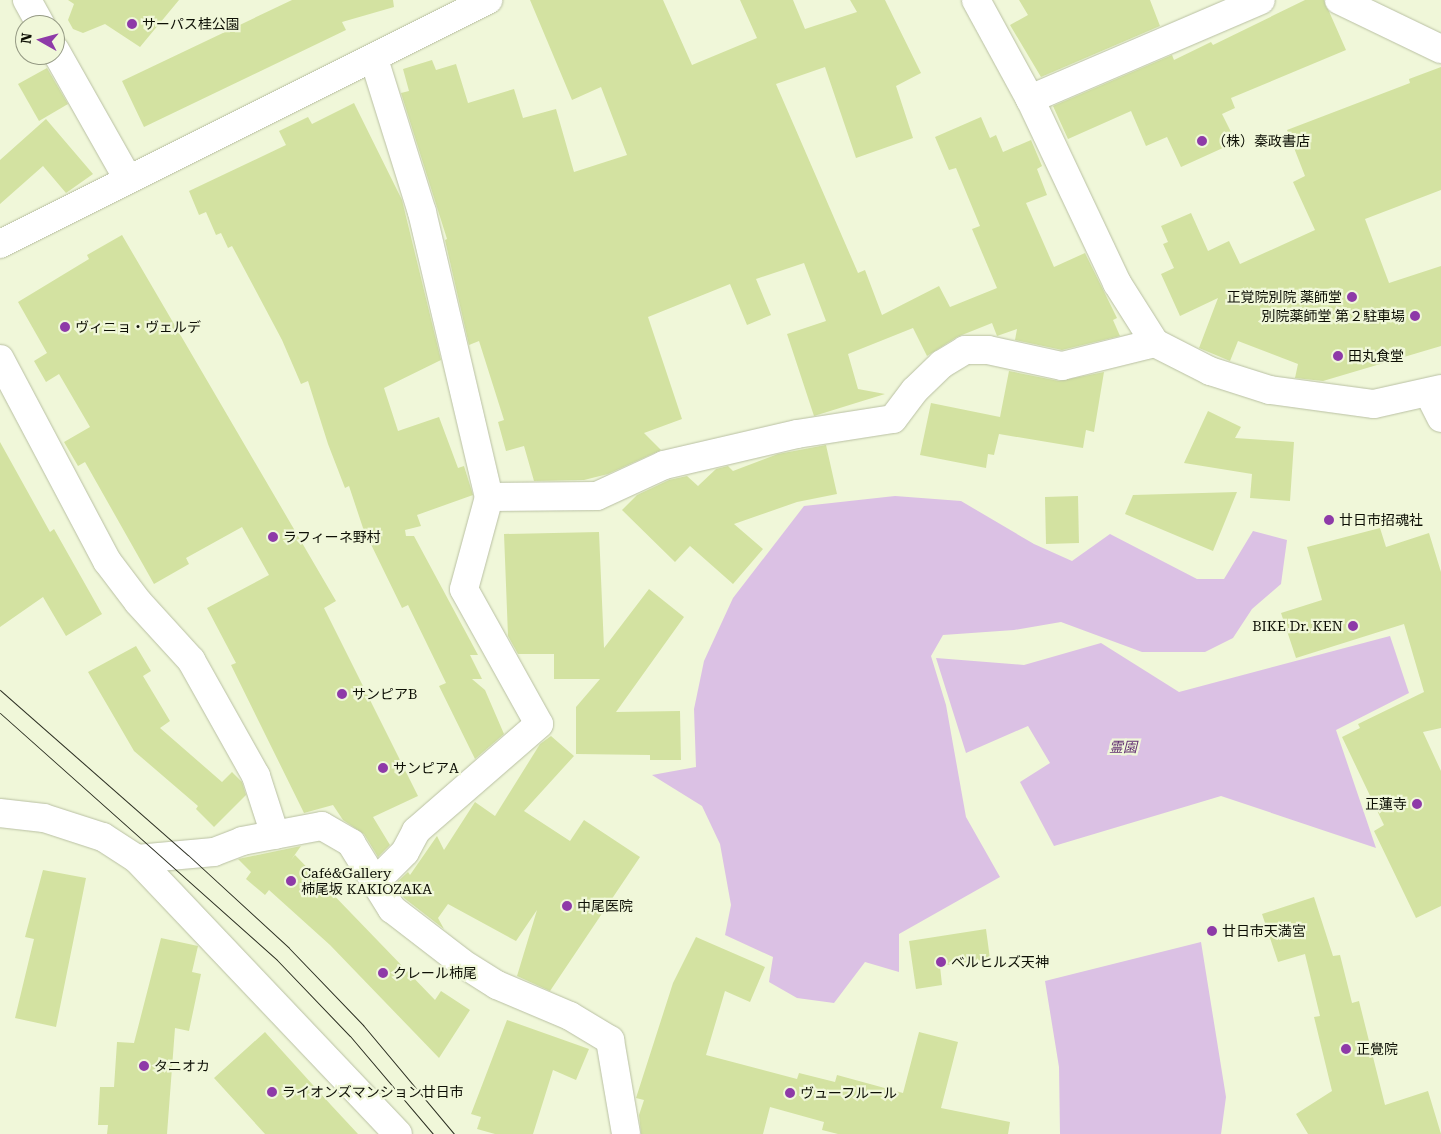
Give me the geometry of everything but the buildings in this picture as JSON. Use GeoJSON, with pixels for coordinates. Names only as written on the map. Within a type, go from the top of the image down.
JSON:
{"type":"FeatureCollection","features":[{"type":"Feature","properties":{"kind":"street"},"geometry":{"type":"LineString","coordinates":[[27,0],[35,15]]}},
{"type":"Feature","properties":{"kind":"street"},"geometry":{"type":"LineString","coordinates":[[0,244],[128,179],[374,59],[488,0]]}},
{"type":"Feature","properties":{"kind":"street"},"geometry":{"type":"LineString","coordinates":[[976,0],[1030,99],[1117,283],[1155,343],[1210,370],[1270,390],[1374,404],[1435,391],[1441,418]]}},
{"type":"Feature","properties":{"kind":"street"},"geometry":{"type":"LineString","coordinates":[[1030,99],[1261,0]]}},
{"type":"Feature","properties":{"kind":"street"},"geometry":{"type":"LineString","coordinates":[[1339,0],[1441,49]]}},
{"type":"Feature","properties":{"kind":"street"},"geometry":{"type":"LineString","coordinates":[[374,59],[422,212],[489,497],[464,590],[539,724],[416,831],[405,852],[375,882]]}},
{"type":"Feature","properties":{"kind":"street"},"geometry":{"type":"LineString","coordinates":[[63,65],[128,179]]}},
{"type":"Feature","properties":{"kind":"street"},"geometry":{"type":"LineString","coordinates":[[489,497],[597,496],[664,466],[787,436],[894,419],[922,384],[942,364],[965,350],[988,350],[1062,366],[1155,343]]}},
{"type":"Feature","properties":{"kind":"street"},"geometry":{"type":"LineString","coordinates":[[0,359],[107,561],[138,602],[192,660],[256,776],[275,835]]}},
{"type":"Feature","properties":{"kind":"street"},"geometry":{"type":"LineString","coordinates":[[0,813],[44,818],[103,837],[137,859],[398,1134]]}},
{"type":"Feature","properties":{"kind":"street"},"geometry":{"type":"LineString","coordinates":[[137,859],[214,852],[242,840],[322,826],[352,843],[392,909],[462,962],[497,985],[570,1016],[610,1040],[626,1134]]}},
{"type":"Feature","properties":{"kind":"green space"},"geometry":{"type":"Polygon","coordinates":[[[895,496],[961,501],[1034,544],[1072,561],[1110,534],[1197,579],[1224,579],[1253,531],[1287,540],[1281,584],[1252,609],[1233,638],[1205,652],[1142,652],[1061,622],[1014,630],[943,635],[931,656],[946,705],[966,817],[1000,877],[899,934],[899,972],[865,962],[834,1003],[797,998],[769,982],[773,957],[725,935],[731,905],[720,844],[702,806],[652,775],[696,767],[694,709],[704,661],[733,598],[804,506],[895,496]]]}},
{"type":"Feature","properties":{"kind":"green space","name":"霊園"},"geometry":{"type":"Polygon","coordinates":[[[1390,636],[1409,693],[1336,730],[1376,848],[1221,796],[1054,846],[1020,782],[1050,763],[1028,726],[966,753],[936,658],[1024,665],[1101,643],[1179,692],[1390,636]]]}},
{"type":"Feature","properties":{"kind":"green space"},"geometry":{"type":"Polygon","coordinates":[[[1201,942],[1226,1097],[1221,1134],[1060,1134],[1059,1067],[1045,981],[1201,942]]]}},
{"type":"Feature","properties":{"kind":"tram line"},"geometry":{"type":"LineString","coordinates":[[0,690],[188,855],[289,948],[363,1025],[454,1134]]}},
{"type":"Feature","properties":{"kind":"tram line"},"geometry":{"type":"LineString","coordinates":[[0,713],[277,960],[350,1036],[433,1134]]}},
{"type":"Feature","properties":{"kind":"place","name":"サーパス桂公園"},"geometry":{"type":"Point","coordinates":[132,24]}},
{"type":"Feature","properties":{"kind":"place","name":"（株）秦政書店"},"geometry":{"type":"Point","coordinates":[1202,141]}},
{"type":"Feature","properties":{"kind":"place","name":"正覚院別院 薬師堂"},"geometry":{"type":"Point","coordinates":[1352,297]}},
{"type":"Feature","properties":{"kind":"place","name":"別院薬師堂 第２駐車場"},"geometry":{"type":"Point","coordinates":[1415,316]}},
{"type":"Feature","properties":{"kind":"place","name":"ヴィニョ・ヴェルデ"},"geometry":{"type":"Point","coordinates":[65,327]}},
{"type":"Feature","properties":{"kind":"place","name":"田丸食堂"},"geometry":{"type":"Point","coordinates":[1338,356]}},
{"type":"Feature","properties":{"kind":"place","name":"廿日市招魂社"},"geometry":{"type":"Point","coordinates":[1329,520]}},
{"type":"Feature","properties":{"kind":"place","name":"ラフィーネ野村"},"geometry":{"type":"Point","coordinates":[273,537]}},
{"type":"Feature","properties":{"kind":"place","name":"BIKE Dr. KEN"},"geometry":{"type":"Point","coordinates":[1353,626]}},
{"type":"Feature","properties":{"kind":"place","name":"サンピアB"},"geometry":{"type":"Point","coordinates":[342,694]}},
{"type":"Feature","properties":{"kind":"place","name":"サンピアA"},"geometry":{"type":"Point","coordinates":[383,768]}},
{"type":"Feature","properties":{"kind":"place","name":"正蓮寺"},"geometry":{"type":"Point","coordinates":[1417,804]}},
{"type":"Feature","properties":{"kind":"place","name":"Café&Gallery 柿尾坂 KAKIOZAKA"},"geometry":{"type":"Point","coordinates":[291,881]}},
{"type":"Feature","properties":{"kind":"place","name":"中尾医院"},"geometry":{"type":"Point","coordinates":[567,906]}},
{"type":"Feature","properties":{"kind":"place","name":"廿日市天満宮"},"geometry":{"type":"Point","coordinates":[1212,931]}},
{"type":"Feature","properties":{"kind":"place","name":"ベルヒルズ天神"},"geometry":{"type":"Point","coordinates":[941,962]}},
{"type":"Feature","properties":{"kind":"place","name":"クレール柿尾"},"geometry":{"type":"Point","coordinates":[383,973]}},
{"type":"Feature","properties":{"kind":"place","name":"正覺院"},"geometry":{"type":"Point","coordinates":[1346,1049]}},
{"type":"Feature","properties":{"kind":"place","name":"タニオカ"},"geometry":{"type":"Point","coordinates":[144,1066]}},
{"type":"Feature","properties":{"kind":"place","name":"ライオンズマンション廿日市"},"geometry":{"type":"Point","coordinates":[272,1092]}},
{"type":"Feature","properties":{"kind":"place","name":"ヴューフルール"},"geometry":{"type":"Point","coordinates":[790,1093]}}]}
